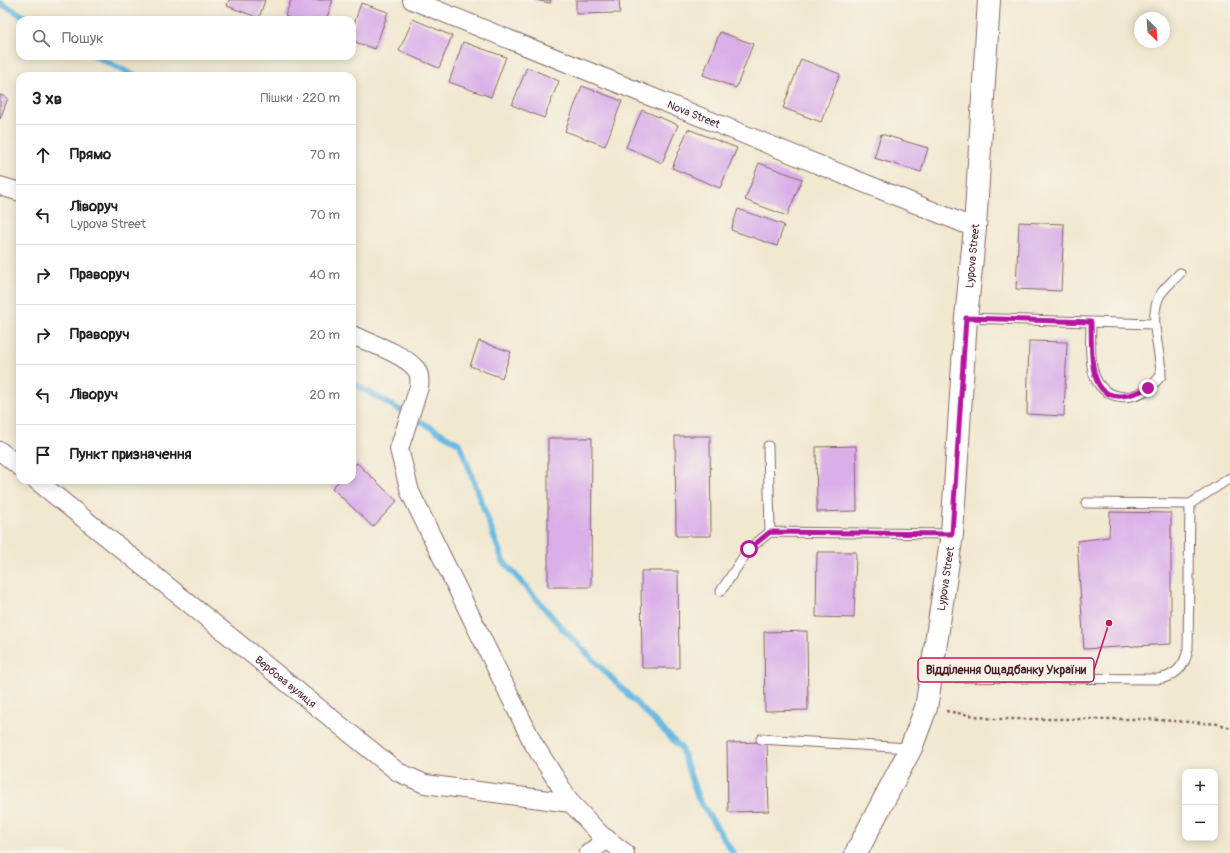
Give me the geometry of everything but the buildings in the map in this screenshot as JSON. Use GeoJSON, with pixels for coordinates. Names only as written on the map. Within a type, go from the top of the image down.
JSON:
{"type":"FeatureCollection","features":[{"type":"Feature","properties":{"kind":"street","name":"Nova Street"},"geometry":{"type":"LineString","coordinates":[[412,0],[976,228]]}},
{"type":"Feature","properties":{"kind":"street","name":"Lypova Street"},"geometry":{"type":"LineString","coordinates":[[856,853],[911,748],[926,708],[931,677],[952,534],[966,318],[976,228],[989,0]]}},
{"type":"Feature","properties":{"kind":"street"},"geometry":{"type":"LineString","coordinates":[[0,186],[16,191]]}},
{"type":"Feature","properties":{"kind":"street"},"geometry":{"type":"LineString","coordinates":[[356,337],[400,356],[416,368],[420,377],[419,387],[399,449],[410,492],[533,743],[571,804],[606,839],[625,853]]}},
{"type":"Feature","properties":{"kind":"street"},"geometry":{"type":"LineString","coordinates":[[0,451],[16,464]]}},
{"type":"Feature","properties":{"kind":"street","name":"Вербова вулиця"},"geometry":{"type":"LineString","coordinates":[[41,484],[398,772],[425,784],[571,804]]}},
{"type":"Feature","properties":{"kind":"street"},"geometry":{"type":"LineString","coordinates":[[589,853],[606,839]]}},
{"type":"Feature","properties":{"kind":"lane"},"geometry":{"type":"LineString","coordinates":[[1091,322],[1092,370],[1099,388],[1114,396],[1132,396],[1148,388],[1161,376],[1161,361],[1153,324],[1158,298],[1180,273]]}},
{"type":"Feature","properties":{"kind":"lane"},"geometry":{"type":"LineString","coordinates":[[966,318],[1153,324]]}},
{"type":"Feature","properties":{"kind":"lane"},"geometry":{"type":"LineString","coordinates":[[768,446],[770,532]]}},
{"type":"Feature","properties":{"kind":"lane"},"geometry":{"type":"LineString","coordinates":[[1086,503],[1190,504],[1230,478]]}},
{"type":"Feature","properties":{"kind":"lane"},"geometry":{"type":"LineString","coordinates":[[931,677],[1157,679],[1172,675],[1183,664],[1188,649],[1190,504]]}},
{"type":"Feature","properties":{"kind":"lane"},"geometry":{"type":"LineString","coordinates":[[721,591],[749,549],[770,532],[952,534]]}},
{"type":"Feature","properties":{"kind":"lane"},"geometry":{"type":"LineString","coordinates":[[761,739],[911,748]]}},
{"type":"Feature","properties":{"kind":"path"},"geometry":{"type":"LineString","coordinates":[[926,708],[994,719],[1144,719],[1219,724],[1230,728]]}},
{"type":"Feature","properties":{"kind":"waterway"},"geometry":{"type":"LineString","coordinates":[[0,3],[24,16]]}},
{"type":"Feature","properties":{"kind":"waterway"},"geometry":{"type":"LineString","coordinates":[[103,60],[127,72]]}},
{"type":"Feature","properties":{"kind":"waterway"},"geometry":{"type":"LineString","coordinates":[[356,385],[460,444],[503,561],[562,628],[681,748],[698,798],[733,853]]}},
{"type":"Feature","properties":{"kind":"place","name":"Відділення Ощадбанку України"},"geometry":{"type":"Point","coordinates":[1109,623]}},
{"type":"Feature","properties":{"kind":"route"},"geometry":{"type":"LineString","coordinates":[[749,549],[770,532],[952,534],[966,318],[1091,322],[1092,370],[1099,388],[1114,396],[1132,396],[1148,388]]}}]}
